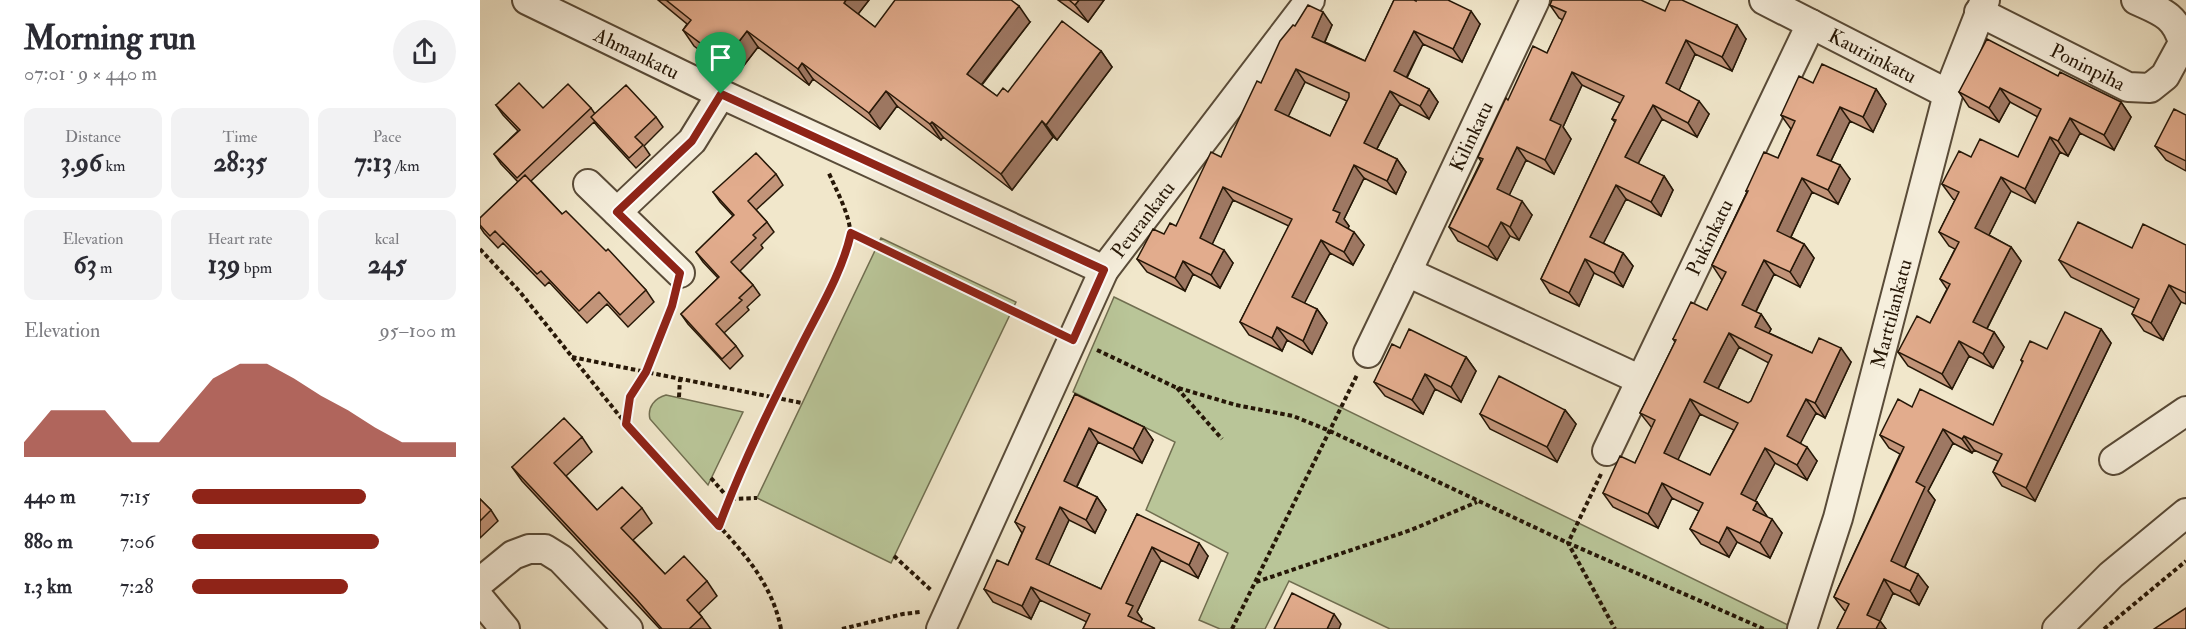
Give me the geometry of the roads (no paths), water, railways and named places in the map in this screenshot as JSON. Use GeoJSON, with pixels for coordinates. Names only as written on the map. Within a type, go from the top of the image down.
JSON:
{"type":"FeatureCollection","features":[{"type":"Feature","properties":{"kind":"street","name":"Ahmankatu"},"geometry":{"type":"LineString","coordinates":[[527,0],[721,94],[1104,270]]}},
{"type":"Feature","properties":{"kind":"street","name":"Peurankatu"},"geometry":{"type":"LineString","coordinates":[[945,619],[1104,270],[1310,0]]}},
{"type":"Feature","properties":{"kind":"street","name":"Kilinkatu"},"geometry":{"type":"LineString","coordinates":[[1368,353],[1535,0]]}},
{"type":"Feature","properties":{"kind":"street","name":"Kauriinkatu"},"geometry":{"type":"LineString","coordinates":[[1764,0],[1948,94]]}},
{"type":"Feature","properties":{"kind":"street","name":"Poninpiha"},"geometry":{"type":"LineString","coordinates":[[1982,6],[2128,87],[2150,88],[2166,76],[2183,43],[2179,27],[2162,12],[2136,0]]}},
{"type":"Feature","properties":{"kind":"street","name":"Marttilankatu"},"geometry":{"type":"LineString","coordinates":[[1802,629],[1838,518],[1948,94],[1982,6]]}},
{"type":"Feature","properties":{"kind":"street","name":"Pukinkatu"},"geometry":{"type":"LineString","coordinates":[[1607,451],[1811,24]]}},
{"type":"Feature","properties":{"kind":"street"},"geometry":{"type":"LineString","coordinates":[[617,212],[692,141],[721,94]]}},
{"type":"Feature","properties":{"kind":"street"},"geometry":{"type":"LineString","coordinates":[[588,184],[680,273]]}},
{"type":"Feature","properties":{"kind":"street"},"geometry":{"type":"LineString","coordinates":[[1407,272],[1641,380]]}},
{"type":"Feature","properties":{"kind":"street"},"geometry":{"type":"LineString","coordinates":[[2114,460],[2186,411]]}},
{"type":"Feature","properties":{"kind":"street"},"geometry":{"type":"LineString","coordinates":[[2057,629],[2111,575],[2186,513]]}},
{"type":"Feature","properties":{"kind":"street"},"geometry":{"type":"LineString","coordinates":[[480,582],[513,555],[529,549],[545,549],[561,559],[628,629]]}},
{"type":"Feature","properties":{"kind":"street"},"geometry":{"type":"LineString","coordinates":[[480,599],[505,629]]}}]}
